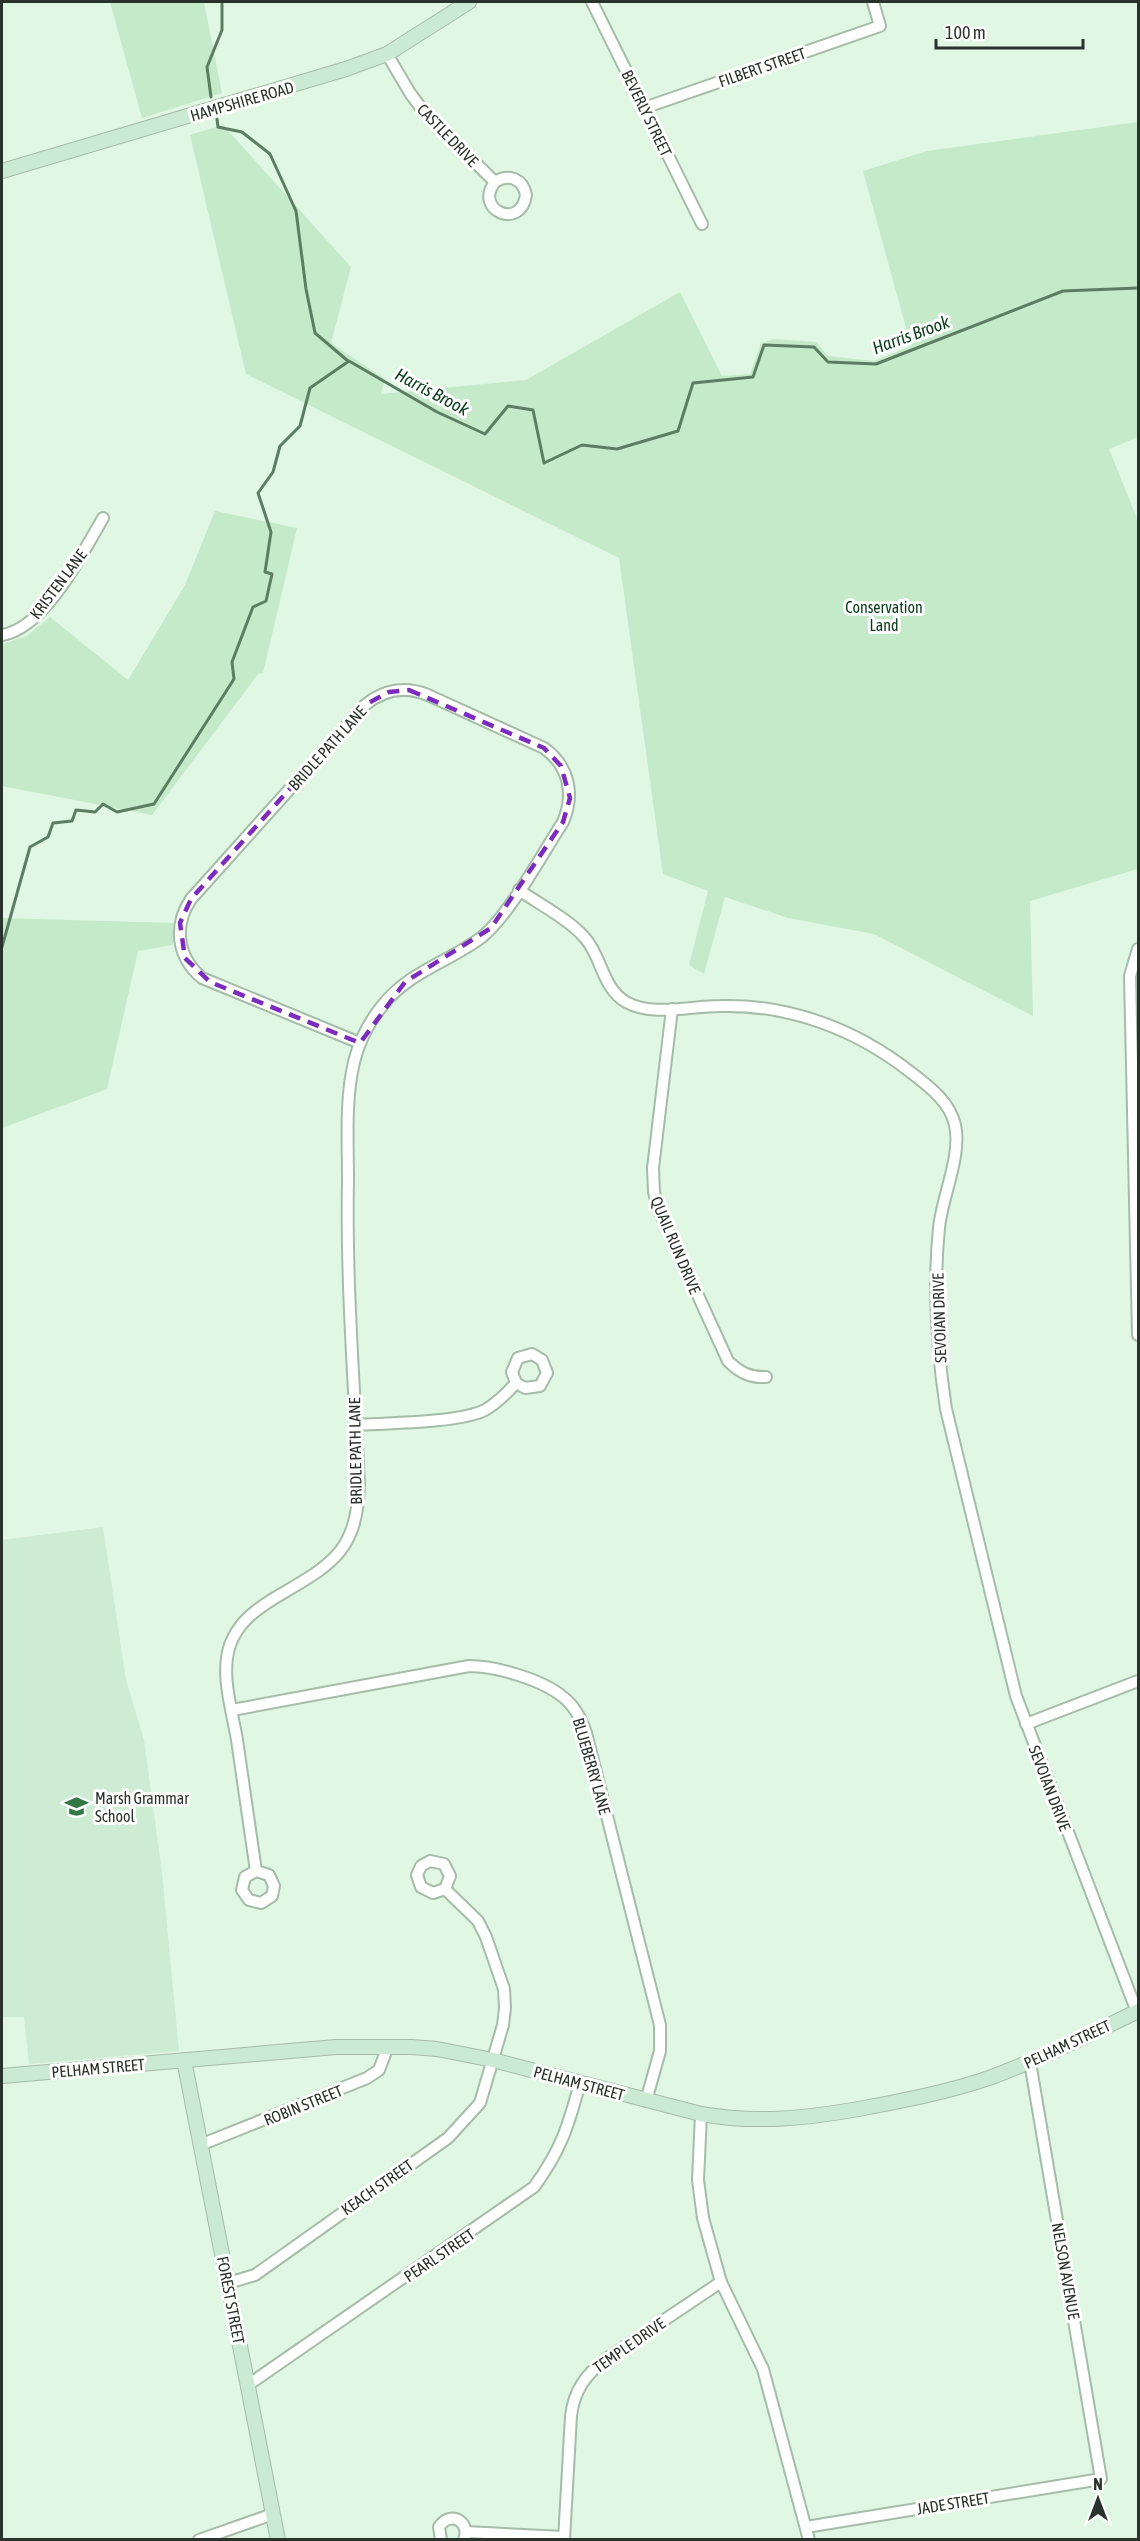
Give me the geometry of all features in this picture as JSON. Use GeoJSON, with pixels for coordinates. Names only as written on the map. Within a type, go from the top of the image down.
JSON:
{"type":"FeatureCollection","features":[{"type":"Feature","properties":{"kind":"street","name":"HAMPSHIRE ROAD"},"geometry":{"type":"LineString","coordinates":[[2,171],[316,79],[387,54],[469,2]]}},
{"type":"Feature","properties":{"kind":"street","name":"BEVERLY STREET"},"geometry":{"type":"LineString","coordinates":[[591,2],[702,224]]}},
{"type":"Feature","properties":{"kind":"street","name":"FILBERT STREET"},"geometry":{"type":"LineString","coordinates":[[644,108],[880,26],[873,2]]}},
{"type":"Feature","properties":{"kind":"street","name":"CASTLE DRIVE"},"geometry":{"type":"LineString","coordinates":[[387,54],[424,112],[495,182]]}},
{"type":"Feature","properties":{"kind":"street","name":"KRISTEN LANE"},"geometry":{"type":"LineString","coordinates":[[2,636],[20,630],[34,618],[74,567],[103,518]]}},
{"type":"Feature","properties":{"kind":"street","name":"BRIDLE PATH LANE"},"geometry":{"type":"LineString","coordinates":[[256,1871],[232,1710],[227,1662],[231,1642],[241,1624],[262,1606],[329,1564],[348,1541],[355,1522],[358,1503],[347,1235],[350,1092],[353,1067],[360,1043],[374,1016],[394,993],[417,974],[483,936],[505,911],[519,890],[563,822],[569,806],[568,781],[556,759],[536,744],[422,693],[395,690],[370,700],[191,899],[182,914],[179,932],[185,958],[202,978],[360,1043]]}},
{"type":"Feature","properties":{"kind":"street","name":"SEVOIAN DRIVE"},"geometry":{"type":"LineString","coordinates":[[519,890],[586,938],[610,986],[620,998],[640,1007],[672,1009],[719,1006],[758,1008],[796,1014],[833,1027],[867,1043],[896,1061],[935,1093],[950,1112],[957,1136],[942,1207],[938,1246],[939,1342],[942,1382],[958,1462],[1008,1672],[1026,1724],[1138,2011]]}},
{"type":"Feature","properties":{"kind":"street"},"geometry":{"type":"LineString","coordinates":[[1138,949],[1130,976],[1138,1335]]}},
{"type":"Feature","properties":{"kind":"street","name":"QUAIL RUN DRIVE"},"geometry":{"type":"LineString","coordinates":[[672,1009],[653,1168],[655,1200],[728,1361],[750,1376],[766,1377]]}},
{"type":"Feature","properties":{"kind":"street"},"geometry":{"type":"LineString","coordinates":[[356,1425],[470,1415],[490,1407],[516,1383]]}},
{"type":"Feature","properties":{"kind":"street","name":"BLUEBERRY LANE"},"geometry":{"type":"LineString","coordinates":[[232,1710],[469,1666],[499,1669],[552,1689],[569,1701],[586,1732],[660,2025],[660,2051],[646,2101]]}},
{"type":"Feature","properties":{"kind":"street"},"geometry":{"type":"LineString","coordinates":[[1026,1724],[1138,1681]]}},
{"type":"Feature","properties":{"kind":"street","name":"KEACH STREET"},"geometry":{"type":"LineString","coordinates":[[228,2283],[255,2275],[448,2138],[480,2103],[506,2008],[502,1980],[478,1921],[445,1888]]}},
{"type":"Feature","properties":{"kind":"street","name":"PELHAM STREET"},"geometry":{"type":"LineString","coordinates":[[2,2076],[336,2047],[388,2046],[437,2049],[493,2060],[701,2114],[725,2118],[769,2120],[829,2115],[934,2094],[986,2079],[1030,2062],[1138,2011]]}},
{"type":"Feature","properties":{"kind":"street","name":"ROBIN STREET"},"geometry":{"type":"LineString","coordinates":[[200,2145],[367,2078],[379,2070],[388,2046]]}},
{"type":"Feature","properties":{"kind":"street","name":"FOREST STREET"},"geometry":{"type":"LineString","coordinates":[[184,2060],[278,2540]]}},
{"type":"Feature","properties":{"kind":"street","name":"NELSON AVENUE"},"geometry":{"type":"LineString","coordinates":[[1030,2062],[1101,2479]]}},
{"type":"Feature","properties":{"kind":"street","name":"PEARL STREET"},"geometry":{"type":"LineString","coordinates":[[248,2385],[534,2187],[550,2166],[565,2137],[580,2083]]}},
{"type":"Feature","properties":{"kind":"street"},"geometry":{"type":"LineString","coordinates":[[701,2114],[699,2196],[722,2282],[762,2369],[809,2540]]}},
{"type":"Feature","properties":{"kind":"street","name":"TEMPLE DRIVE"},"geometry":{"type":"LineString","coordinates":[[564,2538],[571,2416],[576,2392],[582,2382],[606,2359],[722,2282]]}},
{"type":"Feature","properties":{"kind":"street","name":"JADE STREET"},"geometry":{"type":"LineString","coordinates":[[806,2527],[1101,2479]]}},
{"type":"Feature","properties":{"kind":"street"},"geometry":{"type":"LineString","coordinates":[[199,2540],[273,2514]]}},
{"type":"Feature","properties":{"kind":"street"},"geometry":{"type":"LineString","coordinates":[[441,2540],[439,2527],[448,2519],[459,2520],[465,2527],[465,2536],[564,2538]]}},
{"type":"Feature","properties":{"kind":"highlighted area"},"geometry":{"type":"Polygon","coordinates":[[[409,690],[544,748],[561,766],[570,798],[563,822],[491,928],[405,982],[360,1043],[210,982],[185,958],[180,923],[191,899],[365,705],[389,692],[409,690]]]}},
{"type":"Feature","properties":{"kind":"shaded area","name":"Marsh Grammar School"},"geometry":{"type":"Polygon","coordinates":[[[103,1527],[126,1680],[144,1740],[162,1873],[179,2051],[29,2064],[24,2017],[2,2017],[2,1540],[103,1527]]]}},
{"type":"Feature","properties":{"kind":"green space"},"geometry":{"type":"Polygon","coordinates":[[[110,2],[204,2],[222,93],[142,118],[110,2]]]}},
{"type":"Feature","properties":{"kind":"green space","name":"Conservation Land"},"geometry":{"type":"Polygon","coordinates":[[[1138,122],[1138,437],[1109,449],[1138,521],[1138,869],[1030,901],[1033,1016],[874,934],[788,918],[725,897],[704,974],[689,965],[708,891],[663,874],[619,558],[246,374],[190,135],[223,125],[351,267],[331,343],[385,379],[381,394],[526,380],[680,292],[722,376],[750,374],[761,343],[774,339],[816,342],[828,356],[874,361],[911,346],[863,171],[927,151],[1138,122]]]}},
{"type":"Feature","properties":{"kind":"green space"},"geometry":{"type":"Polygon","coordinates":[[[215,511],[297,528],[263,673],[258,674],[152,815],[2,786],[2,644],[27,636],[50,617],[128,680],[185,585],[215,511]]]}},
{"type":"Feature","properties":{"kind":"green space"},"geometry":{"type":"Polygon","coordinates":[[[2,918],[173,923],[173,945],[138,951],[107,1089],[2,1128],[2,918]]]}},
{"type":"Feature","properties":{"kind":"waterway"},"geometry":{"type":"LineString","coordinates":[[211,97],[207,67],[222,30],[222,2]]}},
{"type":"Feature","properties":{"kind":"waterway"},"geometry":{"type":"LineString","coordinates":[[217,119],[218,127],[242,132],[270,154],[296,211],[306,289],[315,333],[348,361]]}},
{"type":"Feature","properties":{"kind":"waterway","name":"Harris Brook"},"geometry":{"type":"LineString","coordinates":[[2,947],[30,847],[48,837],[53,823],[72,821],[76,810],[95,812],[103,804],[117,812],[154,804],[234,679],[232,662],[253,607],[266,601],[272,574],[265,572],[271,532],[258,493],[273,472],[280,446],[300,426],[310,388],[349,361],[437,412],[485,434],[508,406],[533,410],[544,463],[582,445],[617,449],[678,431],[693,383],[753,377],[764,345],[814,347],[828,362],[876,364],[1063,291],[1138,288]]}},
{"type":"Feature","properties":{"kind":"place","name":"Marsh Grammar School"},"geometry":{"type":"Point","coordinates":[77,1807]}}]}
